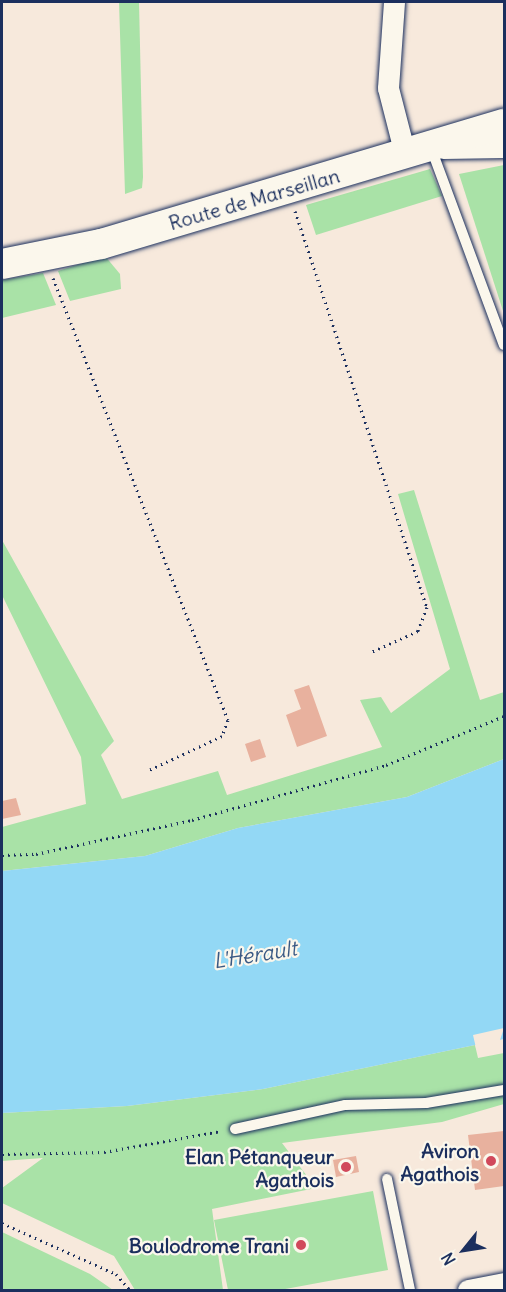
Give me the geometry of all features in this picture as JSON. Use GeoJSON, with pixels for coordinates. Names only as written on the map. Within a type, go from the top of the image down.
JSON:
{"type":"FeatureCollection","features":[{"type":"Feature","properties":{"kind":"main road","name":"Route de Marseillan"},"geometry":{"type":"LineString","coordinates":[[2,264],[44,255],[288,189],[504,124]]}},
{"type":"Feature","properties":{"kind":"street"},"geometry":{"type":"LineString","coordinates":[[394,2],[388,88],[418,151],[504,147]]}},
{"type":"Feature","properties":{"kind":"street"},"geometry":{"type":"LineString","coordinates":[[468,1290],[504,1283]]}},
{"type":"Feature","properties":{"kind":"lane"},"geometry":{"type":"LineString","coordinates":[[418,151],[504,345]]}},
{"type":"Feature","properties":{"kind":"lane"},"geometry":{"type":"LineString","coordinates":[[235,1129],[345,1105],[426,1103],[504,1090]]}},
{"type":"Feature","properties":{"kind":"lane"},"geometry":{"type":"LineString","coordinates":[[387,1179],[410,1290]]}},
{"type":"Feature","properties":{"kind":"path"},"geometry":{"type":"LineString","coordinates":[[288,189],[427,607],[418,631],[371,652]]}},
{"type":"Feature","properties":{"kind":"path"},"geometry":{"type":"LineString","coordinates":[[44,255],[228,720],[222,736],[147,771]]}},
{"type":"Feature","properties":{"kind":"path"},"geometry":{"type":"LineString","coordinates":[[2,855],[36,854],[192,820],[386,765],[504,716]]}},
{"type":"Feature","properties":{"kind":"path"},"geometry":{"type":"LineString","coordinates":[[2,1154],[104,1152],[235,1129]]}},
{"type":"Feature","properties":{"kind":"path"},"geometry":{"type":"LineString","coordinates":[[2,1223],[116,1274],[130,1290]]}},
{"type":"Feature","properties":{"kind":"green space"},"geometry":{"type":"Polygon","coordinates":[[[119,2],[139,2],[143,177],[142,188],[125,194],[119,2]]]}},
{"type":"Feature","properties":{"kind":"green space"},"geometry":{"type":"Polygon","coordinates":[[[504,165],[504,314],[459,174],[504,165]]]}},
{"type":"Feature","properties":{"kind":"green space"},"geometry":{"type":"Polygon","coordinates":[[[430,169],[442,196],[316,235],[306,205],[430,169]]]}},
{"type":"Feature","properties":{"kind":"green space"},"geometry":{"type":"Polygon","coordinates":[[[105,256],[120,274],[121,289],[70,301],[58,271],[105,256]]]}},
{"type":"Feature","properties":{"kind":"green space"},"geometry":{"type":"Polygon","coordinates":[[[43,273],[56,305],[2,318],[2,280],[43,273]]]}},
{"type":"Feature","properties":{"kind":"green space"},"geometry":{"type":"Polygon","coordinates":[[[414,490],[480,700],[504,692],[504,759],[407,797],[238,828],[145,856],[2,871],[2,827],[86,804],[81,757],[2,595],[2,540],[114,741],[101,755],[122,799],[218,771],[227,795],[382,747],[360,700],[381,697],[391,713],[450,669],[398,494],[414,490]]]}},
{"type":"Feature","properties":{"kind":"green space"},"geometry":{"type":"Polygon","coordinates":[[[475,1045],[478,1058],[504,1053],[504,1104],[442,1122],[282,1143],[316,1188],[212,1209],[223,1290],[135,1290],[114,1256],[2,1203],[2,1188],[43,1158],[2,1161],[2,1113],[127,1106],[263,1089],[475,1045]]]}},
{"type":"Feature","properties":{"kind":"green space","name":"Boulodrome Trani"},"geometry":{"type":"Polygon","coordinates":[[[373,1191],[388,1270],[280,1290],[228,1290],[214,1220],[373,1191]]]}},
{"type":"Feature","properties":{"kind":"green space"},"geometry":{"type":"Polygon","coordinates":[[[2,1232],[90,1274],[113,1290],[2,1290],[2,1232]]]}},
{"type":"Feature","properties":{"kind":"water","name":"L'Hérault"},"geometry":{"type":"Polygon","coordinates":[[[504,759],[504,1039],[263,1089],[127,1106],[2,1113],[2,871],[145,856],[238,828],[407,797],[504,759]]]}},
{"type":"Feature","properties":{"kind":"pier"},"geometry":{"type":"Polygon","coordinates":[[[504,1028],[499,1043],[476,1048],[473,1035],[504,1028]]]}},
{"type":"Feature","properties":{"kind":"building"},"geometry":{"type":"Polygon","coordinates":[[[309,685],[327,736],[297,747],[286,715],[301,709],[294,690],[309,685]]]}},
{"type":"Feature","properties":{"kind":"building"},"geometry":{"type":"Polygon","coordinates":[[[260,739],[266,757],[251,762],[245,744],[260,739]]]}},
{"type":"Feature","properties":{"kind":"building"},"geometry":{"type":"Polygon","coordinates":[[[16,798],[21,815],[2,819],[2,801],[16,798]]]}},
{"type":"Feature","properties":{"kind":"building"},"geometry":{"type":"Polygon","coordinates":[[[504,1131],[504,1186],[475,1190],[468,1135],[504,1131]]]}},
{"type":"Feature","properties":{"kind":"building"},"geometry":{"type":"Polygon","coordinates":[[[356,1156],[359,1172],[336,1177],[333,1160],[356,1156]]]}},
{"type":"Feature","properties":{"kind":"place","name":"Aviron Agathois"},"geometry":{"type":"Point","coordinates":[491,1161]}},
{"type":"Feature","properties":{"kind":"place","name":"Elan Pétanqueur Agathois"},"geometry":{"type":"Point","coordinates":[346,1167]}},
{"type":"Feature","properties":{"kind":"place","name":"Boulodrome Trani"},"geometry":{"type":"Point","coordinates":[301,1245]}}]}
